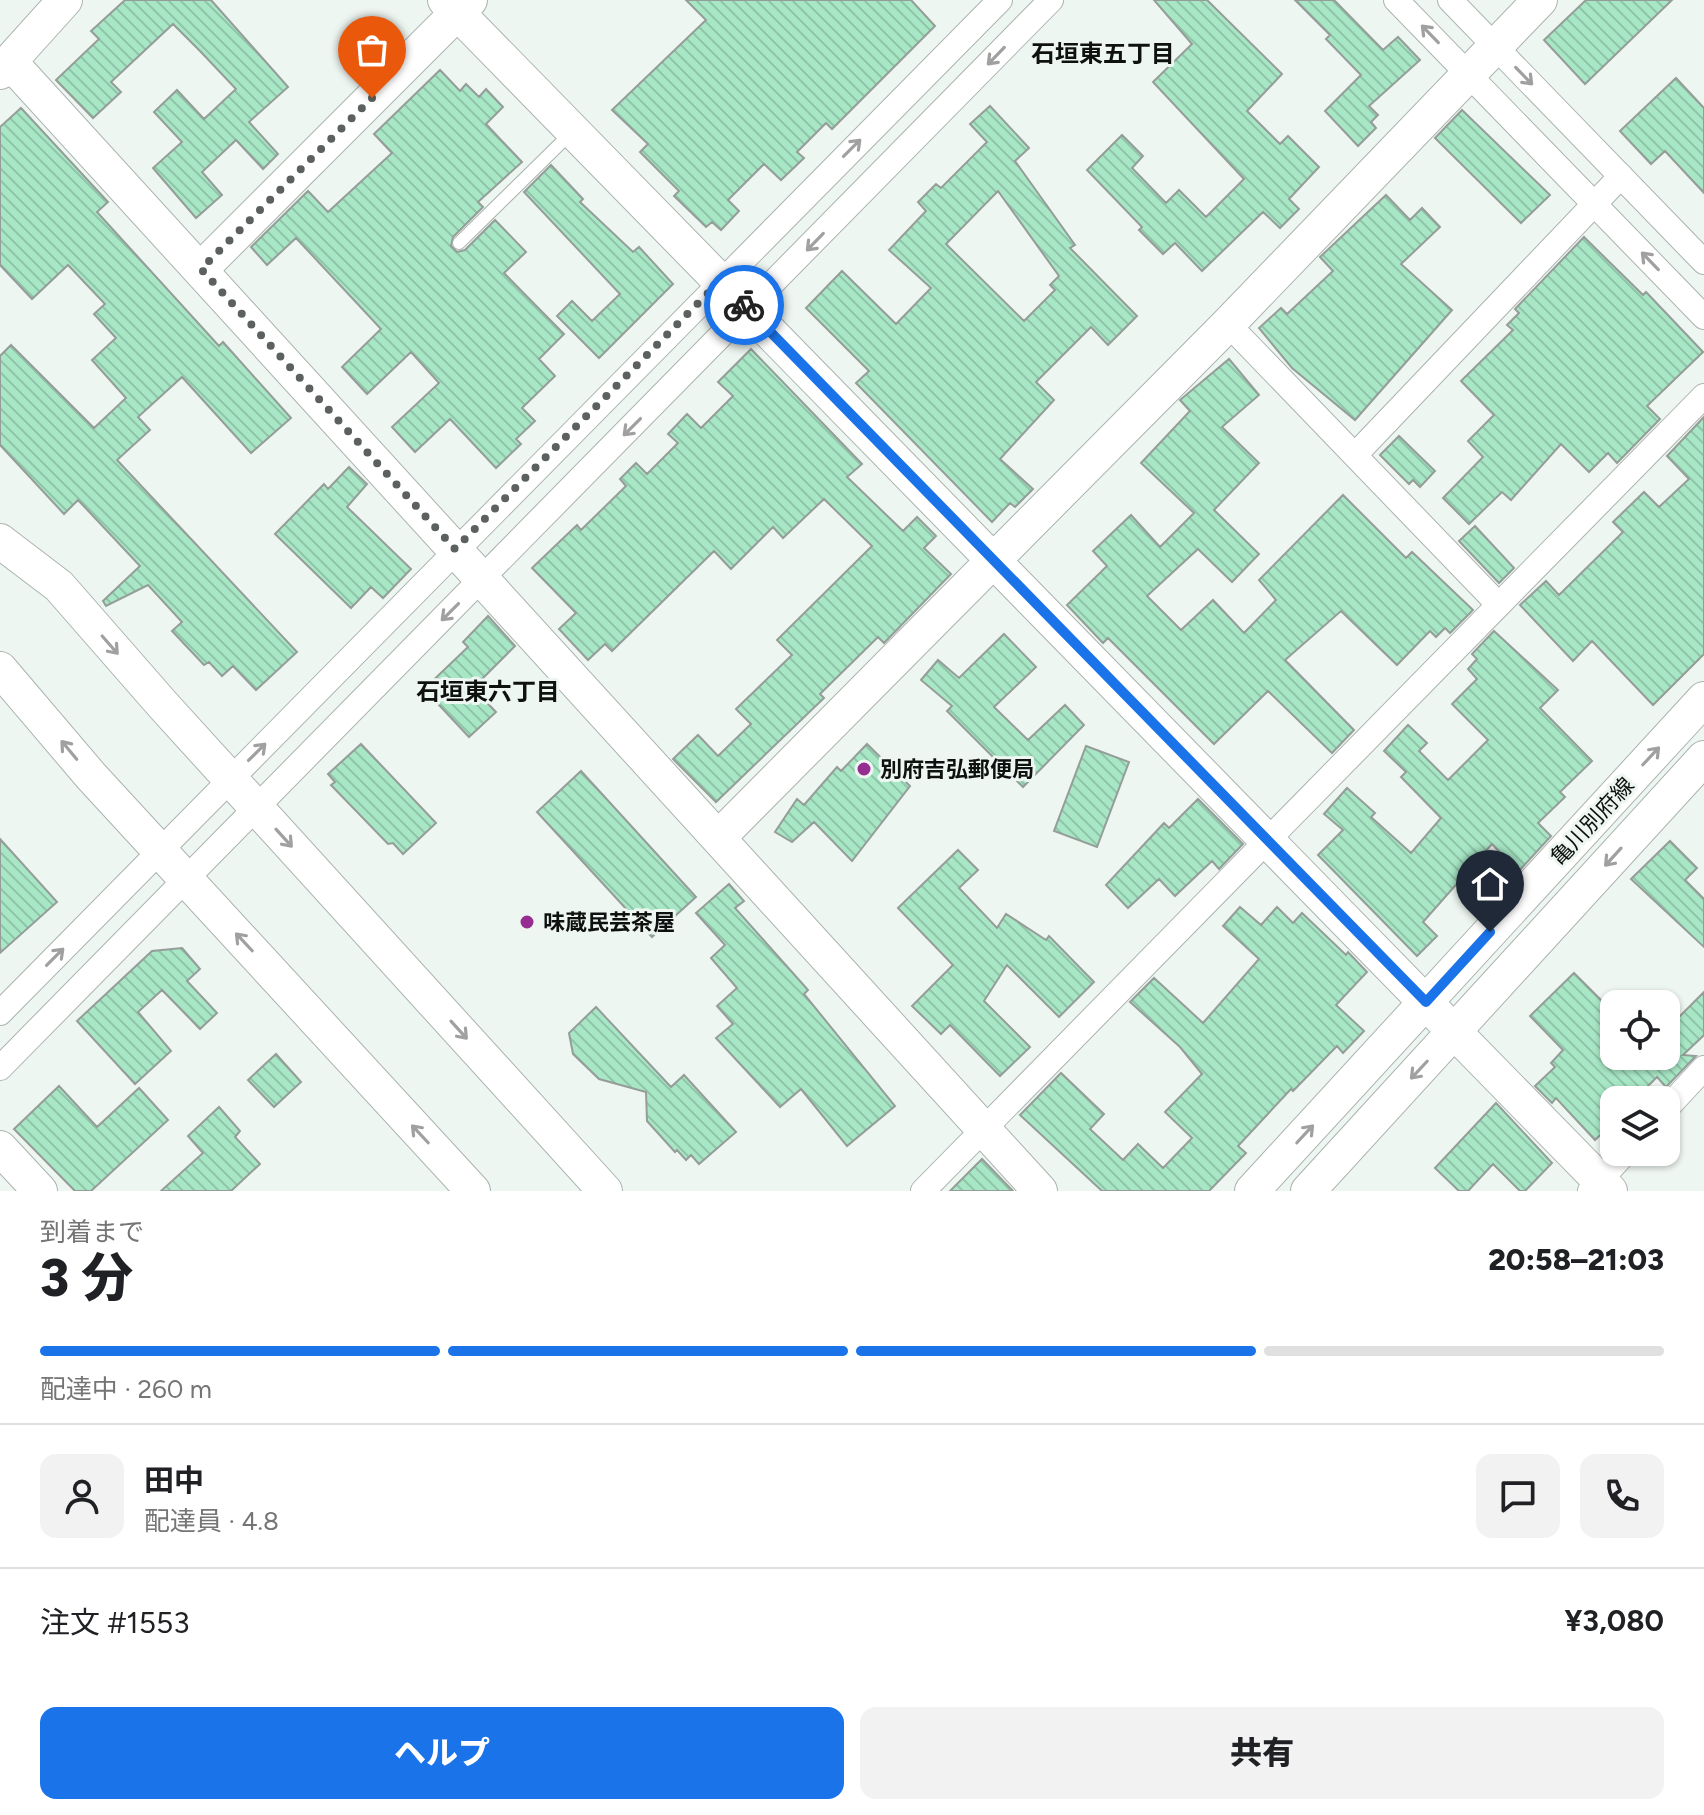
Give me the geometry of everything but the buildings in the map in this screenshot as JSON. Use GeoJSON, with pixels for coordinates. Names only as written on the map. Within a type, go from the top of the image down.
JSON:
{"type":"FeatureCollection","features":[{"type":"Feature","properties":{"kind":"street"},"geometry":{"type":"LineString","coordinates":[[65,0],[5,67],[201,269],[1040,1191]]}},
{"type":"Feature","properties":{"kind":"street"},"geometry":{"type":"LineString","coordinates":[[0,1013],[1000,0]]}},
{"type":"Feature","properties":{"kind":"street"},"geometry":{"type":"LineString","coordinates":[[0,1068],[1051,0]]}},
{"type":"Feature","properties":{"kind":"street"},"geometry":{"type":"LineString","coordinates":[[1396,0],[1704,317]]}},
{"type":"Feature","properties":{"kind":"street"},"geometry":{"type":"LineString","coordinates":[[1450,0],[1704,262]]}},
{"type":"Feature","properties":{"kind":"street"},"geometry":{"type":"LineString","coordinates":[[718,838],[1228,324],[1540,0]]}},
{"type":"Feature","properties":{"kind":"street"},"geometry":{"type":"LineString","coordinates":[[201,269],[458,4],[573,131],[1426,1002],[1600,1188],[1616,1166]]}},
{"type":"Feature","properties":{"kind":"street"},"geometry":{"type":"LineString","coordinates":[[1356,454],[1621,176]]}},
{"type":"Feature","properties":{"kind":"street"},"geometry":{"type":"LineString","coordinates":[[1228,324],[1498,604]]}},
{"type":"Feature","properties":{"kind":"street"},"geometry":{"type":"LineString","coordinates":[[923,1191],[1704,396]]}},
{"type":"Feature","properties":{"kind":"street"},"geometry":{"type":"LineString","coordinates":[[0,521],[605,1191]]}},
{"type":"Feature","properties":{"kind":"street"},"geometry":{"type":"LineString","coordinates":[[0,541],[59,586]]}},
{"type":"Feature","properties":{"kind":"street"},"geometry":{"type":"LineString","coordinates":[[0,669],[185,879],[473,1191]]}},
{"type":"Feature","properties":{"kind":"street","name":"亀川別府線"},"geometry":{"type":"LineString","coordinates":[[1252,1191],[1704,699]]}},
{"type":"Feature","properties":{"kind":"street","name":"亀川別府線"},"geometry":{"type":"LineString","coordinates":[[1308,1191],[1704,758]]}},
{"type":"Feature","properties":{"kind":"street"},"geometry":{"type":"LineString","coordinates":[[1680,1094],[1704,1068]]}},
{"type":"Feature","properties":{"kind":"street"},"geometry":{"type":"LineString","coordinates":[[0,1148],[40,1191]]}},
{"type":"Feature","properties":{"kind":"lane"},"geometry":{"type":"LineString","coordinates":[[459,243],[573,131]]}},
{"type":"Feature","properties":{"kind":"way so far"},"geometry":{"type":"LineString","coordinates":[[372,98],[201,269],[455,549],[720,281],[744,305]]}},
{"type":"Feature","properties":{"kind":"place","name":"別府吉弘郵便局"},"geometry":{"type":"Point","coordinates":[864,769]}},
{"type":"Feature","properties":{"kind":"place","name":"味蔵民芸茶屋"},"geometry":{"type":"Point","coordinates":[527,922]}},
{"type":"Feature","properties":{"kind":"district","name":"石垣東五丁目"},"geometry":{"type":"Point","coordinates":[1103,54]}},
{"type":"Feature","properties":{"kind":"district","name":"石垣東六丁目"},"geometry":{"type":"Point","coordinates":[488,692]}},
{"type":"Feature","properties":{"kind":"route"},"geometry":{"type":"LineString","coordinates":[[744,305],[1426,1002],[1490,932]]}}]}
